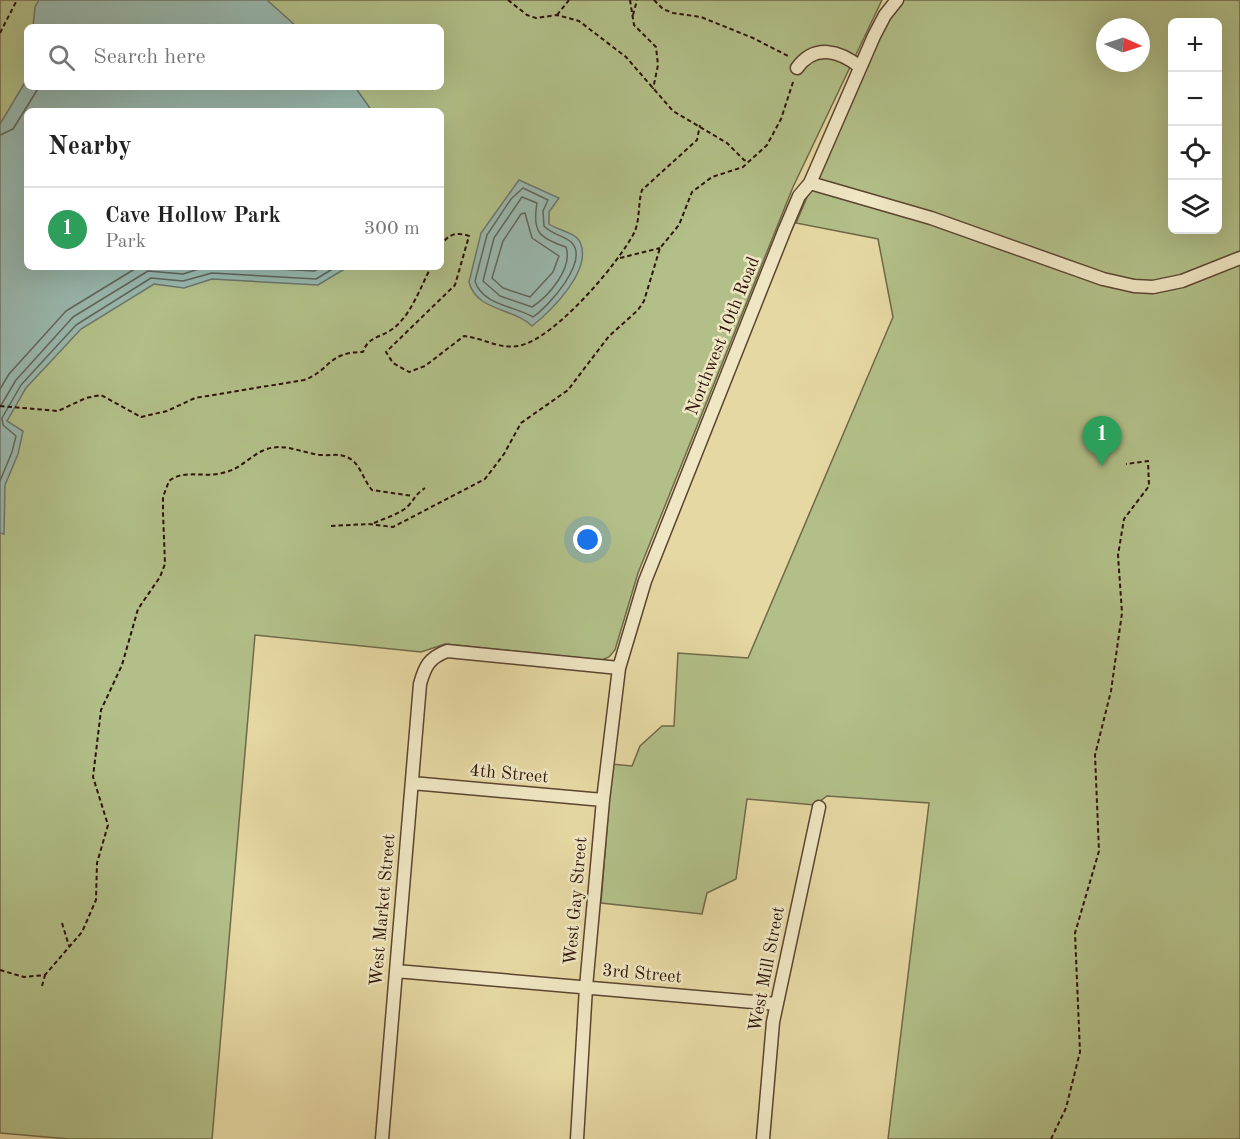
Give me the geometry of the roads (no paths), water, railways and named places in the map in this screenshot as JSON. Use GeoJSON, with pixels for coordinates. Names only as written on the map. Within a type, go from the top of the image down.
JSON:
{"type":"FeatureCollection","features":[{"type":"Feature","properties":{"kind":"street","name":"Northwest 10th Road"},"geometry":{"type":"LineString","coordinates":[[618,668],[658,548],[785,229],[800,196],[810,183],[880,25],[897,0]]}},
{"type":"Feature","properties":{"kind":"street"},"geometry":{"type":"LineString","coordinates":[[797,68],[810,56],[829,53],[846,56],[860,68]]}},
{"type":"Feature","properties":{"kind":"street"},"geometry":{"type":"LineString","coordinates":[[810,183],[932,218],[1103,279],[1134,286],[1153,287],[1182,281],[1240,258]]}},
{"type":"Feature","properties":{"kind":"street","name":"West Market Street"},"geometry":{"type":"LineString","coordinates":[[382,1139],[420,684],[424,668],[431,658],[447,651],[618,668]]}},
{"type":"Feature","properties":{"kind":"street","name":"West Gay Street"},"geometry":{"type":"LineString","coordinates":[[577,1139],[586,987],[618,668]]}},
{"type":"Feature","properties":{"kind":"street","name":"4th Street"},"geometry":{"type":"LineString","coordinates":[[412,783],[603,800]]}},
{"type":"Feature","properties":{"kind":"street","name":"West Mill Street"},"geometry":{"type":"LineString","coordinates":[[763,1139],[777,1005],[819,807]]}},
{"type":"Feature","properties":{"kind":"street","name":"3rd Street"},"geometry":{"type":"LineString","coordinates":[[396,971],[777,1005]]}},
{"type":"Feature","properties":{"kind":"water"},"geometry":{"type":"Polygon","coordinates":[[[39,0],[267,0],[294,24],[33,24],[35,7],[39,0]]]}},
{"type":"Feature","properties":{"kind":"water"},"geometry":{"type":"Polygon","coordinates":[[[24,84],[24,90],[357,90],[370,108],[24,108],[24,270],[343,270],[318,285],[212,279],[184,288],[154,284],[81,329],[26,388],[7,421],[23,431],[18,454],[5,485],[4,534],[0,533],[0,124],[24,84]]]}},
{"type":"Feature","properties":{"kind":"water"},"geometry":{"type":"Polygon","coordinates":[[[519,180],[559,198],[549,212],[549,224],[578,239],[582,253],[581,265],[568,289],[532,326],[479,299],[469,282],[481,233],[519,180]]]}},
{"type":"Feature","properties":{"kind":"place","name":"Cave Hollow Park"},"geometry":{"type":"Point","coordinates":[1102,466]}}]}
